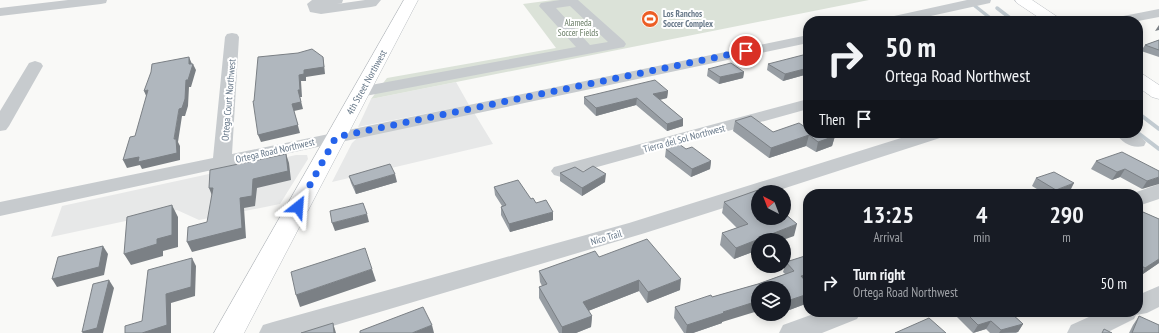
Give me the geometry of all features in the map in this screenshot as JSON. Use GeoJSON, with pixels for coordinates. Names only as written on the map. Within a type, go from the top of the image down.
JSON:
{"type":"FeatureCollection","features":[{"type":"Feature","properties":{"kind":"main road","name":"4th Street Northwest"},"geometry":{"type":"LineString","coordinates":[[229,333],[411,0]]}},
{"type":"Feature","properties":{"kind":"main road"},"geometry":{"type":"LineString","coordinates":[[1022,0],[1046,16]]}},
{"type":"Feature","properties":{"kind":"main road"},"geometry":{"type":"LineString","coordinates":[[1143,82],[1159,93]]}},
{"type":"Feature","properties":{"kind":"street"},"geometry":{"type":"LineString","coordinates":[[0,12],[100,0]]}},
{"type":"Feature","properties":{"kind":"street"},"geometry":{"type":"LineString","coordinates":[[338,0],[316,3],[314,4],[315,9],[321,10],[371,3],[375,0]]}},
{"type":"Feature","properties":{"kind":"street"},"geometry":{"type":"LineString","coordinates":[[912,16],[984,0]]}},
{"type":"Feature","properties":{"kind":"street"},"geometry":{"type":"LineString","coordinates":[[360,92],[587,50],[619,44],[573,2],[546,6],[587,50]]}},
{"type":"Feature","properties":{"kind":"street"},"geometry":{"type":"LineString","coordinates":[[1141,16],[1159,12]]}},
{"type":"Feature","properties":{"kind":"street","name":"Ortega Court Northwest"},"geometry":{"type":"LineString","coordinates":[[222,162],[232,37]]}},
{"type":"Feature","properties":{"kind":"street","name":"Ortega Road Northwest"},"geometry":{"type":"LineString","coordinates":[[0,209],[803,39]]}},
{"type":"Feature","properties":{"kind":"street"},"geometry":{"type":"LineString","coordinates":[[0,126],[35,66]]}},
{"type":"Feature","properties":{"kind":"street","name":"Tierra del Sol Northwest"},"geometry":{"type":"LineString","coordinates":[[560,171],[803,105]]}},
{"type":"Feature","properties":{"kind":"street","name":"Nico Trail"},"geometry":{"type":"LineString","coordinates":[[273,333],[637,228],[920,138]]}},
{"type":"Feature","properties":{"kind":"street"},"geometry":{"type":"LineString","coordinates":[[1143,197],[1159,191]]}},
{"type":"Feature","properties":{"kind":"street"},"geometry":{"type":"LineString","coordinates":[[1143,304],[1159,296]]}},
{"type":"Feature","properties":{"kind":"street"},"geometry":{"type":"LineString","coordinates":[[793,333],[835,317]]}},
{"type":"Feature","properties":{"kind":"street"},"geometry":{"type":"LineString","coordinates":[[1081,333],[1115,317]]}},
{"type":"Feature","properties":{"kind":"shaded area"},"geometry":{"type":"Polygon","coordinates":[[[456,82],[469,105],[358,127],[371,99],[456,82]]]}},
{"type":"Feature","properties":{"kind":"shaded area"},"geometry":{"type":"Polygon","coordinates":[[[473,111],[493,144],[332,182],[352,143],[359,136],[473,111]]]}},
{"type":"Feature","properties":{"kind":"shaded area"},"geometry":{"type":"Polygon","coordinates":[[[296,155],[307,155],[308,159],[280,204],[199,220],[177,210],[51,237],[62,206],[296,155]]]}},
{"type":"Feature","properties":{"kind":"green space","name":"Alameda Soccer Fields"},"geometry":{"type":"Polygon","coordinates":[[[553,0],[869,0],[371,99],[387,78],[556,48],[523,4],[553,0]]]}},
{"type":"Feature","properties":{"kind":"building"},"geometry":{"type":"Polygon","coordinates":[[[1159,40],[1159,50],[1145,45],[1159,40]]]}},
{"type":"Feature","properties":{"kind":"building"},"geometry":{"type":"Polygon","coordinates":[[[312,49],[323,57],[324,67],[304,70],[304,74],[299,75],[300,90],[298,90],[301,102],[292,104],[298,125],[258,135],[253,101],[258,57],[298,53],[312,49]]]}},
{"type":"Feature","properties":{"kind":"building"},"geometry":{"type":"Polygon","coordinates":[[[803,55],[803,69],[785,74],[768,64],[803,55]]]}},
{"type":"Feature","properties":{"kind":"building"},"geometry":{"type":"Polygon","coordinates":[[[189,57],[189,64],[193,64],[188,80],[186,80],[185,99],[182,108],[179,109],[174,139],[176,139],[177,153],[138,162],[139,157],[123,160],[130,137],[135,136],[148,90],[144,91],[151,72],[152,64],[189,57]]]}},
{"type":"Feature","properties":{"kind":"building"},"geometry":{"type":"Polygon","coordinates":[[[731,63],[744,72],[720,77],[708,69],[731,63]]]}},
{"type":"Feature","properties":{"kind":"building"},"geometry":{"type":"Polygon","coordinates":[[[655,80],[668,91],[653,94],[683,119],[667,124],[637,98],[596,108],[584,97],[655,80]]]}},
{"type":"Feature","properties":{"kind":"building"},"geometry":{"type":"Polygon","coordinates":[[[751,116],[773,132],[799,123],[803,126],[803,137],[771,148],[735,121],[751,116]]]}},
{"type":"Feature","properties":{"kind":"building"},"geometry":{"type":"Polygon","coordinates":[[[813,138],[829,138],[818,142],[813,138]]]}},
{"type":"Feature","properties":{"kind":"building"},"geometry":{"type":"Polygon","coordinates":[[[679,144],[686,149],[692,147],[711,161],[692,169],[666,149],[679,144]]]}},
{"type":"Feature","properties":{"kind":"building"},"geometry":{"type":"Polygon","coordinates":[[[1122,152],[1159,171],[1159,177],[1147,181],[1125,169],[1117,172],[1096,161],[1122,152]]]}},
{"type":"Feature","properties":{"kind":"building"},"geometry":{"type":"Polygon","coordinates":[[[286,154],[288,171],[253,179],[252,196],[240,198],[242,228],[187,242],[188,227],[207,222],[213,188],[209,188],[210,170],[286,154]]]}},
{"type":"Feature","properties":{"kind":"building"},"geometry":{"type":"Polygon","coordinates":[[[390,164],[395,174],[354,186],[349,176],[390,164]]]}},
{"type":"Feature","properties":{"kind":"building"},"geometry":{"type":"Polygon","coordinates":[[[593,166],[606,174],[582,188],[560,173],[575,167],[583,172],[593,166]]]}},
{"type":"Feature","properties":{"kind":"building"},"geometry":{"type":"Polygon","coordinates":[[[1054,172],[1074,183],[1059,189],[1054,189],[1036,178],[1054,172]]]}},
{"type":"Feature","properties":{"kind":"building"},"geometry":{"type":"Polygon","coordinates":[[[518,180],[531,199],[533,198],[536,203],[546,200],[553,212],[509,224],[501,207],[506,205],[494,187],[518,180]]]}},
{"type":"Feature","properties":{"kind":"building"},"geometry":{"type":"Polygon","coordinates":[[[751,192],[751,225],[791,225],[791,219],[797,224],[774,233],[751,233],[751,242],[736,248],[722,233],[748,224],[724,202],[751,192]]]}},
{"type":"Feature","properties":{"kind":"building"},"geometry":{"type":"Polygon","coordinates":[[[363,203],[367,214],[332,223],[330,211],[363,203]]]}},
{"type":"Feature","properties":{"kind":"building"},"geometry":{"type":"Polygon","coordinates":[[[172,205],[172,235],[157,239],[157,244],[124,254],[127,217],[172,205]]]}},
{"type":"Feature","properties":{"kind":"building"},"geometry":{"type":"Polygon","coordinates":[[[1143,212],[1159,219],[1159,259],[1145,268],[1143,267],[1143,212]]]}},
{"type":"Feature","properties":{"kind":"building"},"geometry":{"type":"Polygon","coordinates":[[[647,239],[681,279],[648,292],[639,280],[583,302],[592,316],[562,327],[539,287],[547,284],[539,271],[595,251],[599,257],[647,239]]]}},
{"type":"Feature","properties":{"kind":"building"},"geometry":{"type":"Polygon","coordinates":[[[103,246],[99,267],[52,279],[58,257],[103,246]]]}},
{"type":"Feature","properties":{"kind":"building"},"geometry":{"type":"Polygon","coordinates":[[[365,248],[372,269],[296,295],[291,272],[365,248]]]}},
{"type":"Feature","properties":{"kind":"building"},"geometry":{"type":"Polygon","coordinates":[[[803,257],[803,275],[801,276],[803,278],[803,296],[791,300],[791,281],[766,281],[791,273],[794,271],[791,268],[791,260],[803,257]]]}},
{"type":"Feature","properties":{"kind":"building"},"geometry":{"type":"Polygon","coordinates":[[[192,258],[191,287],[166,294],[167,325],[142,333],[125,333],[125,326],[142,321],[148,270],[192,258]]]}},
{"type":"Feature","properties":{"kind":"building"},"geometry":{"type":"Polygon","coordinates":[[[109,280],[97,328],[82,332],[93,284],[109,280]]]}},
{"type":"Feature","properties":{"kind":"building"},"geometry":{"type":"Polygon","coordinates":[[[751,286],[751,303],[687,325],[675,307],[711,295],[712,297],[751,286]]]}},
{"type":"Feature","properties":{"kind":"building"},"geometry":{"type":"Polygon","coordinates":[[[423,307],[432,325],[412,333],[360,333],[360,331],[423,307]]]}},
{"type":"Feature","properties":{"kind":"building"},"geometry":{"type":"Polygon","coordinates":[[[970,317],[1015,317],[1023,324],[1001,330],[991,321],[978,325],[970,317]]]}},
{"type":"Feature","properties":{"kind":"building"},"geometry":{"type":"Polygon","coordinates":[[[1139,317],[1159,325],[1159,333],[1132,333],[1139,317]]]}},
{"type":"Feature","properties":{"kind":"building"},"geometry":{"type":"Polygon","coordinates":[[[929,318],[946,333],[895,333],[929,318]]]}},
{"type":"Feature","properties":{"kind":"building"},"geometry":{"type":"Polygon","coordinates":[[[333,323],[334,333],[301,333],[333,323]]]}},
{"type":"Feature","properties":{"kind":"building"},"geometry":{"type":"Polygon","coordinates":[[[1104,329],[1112,333],[1102,333],[1104,329]]]}},
{"type":"Feature","properties":{"kind":"waterway"},"geometry":{"type":"LineString","coordinates":[[975,6],[988,16]]}},
{"type":"Feature","properties":{"kind":"waterway"},"geometry":{"type":"LineString","coordinates":[[997,8],[1007,16]]}},
{"type":"Feature","properties":{"kind":"waterway"},"geometry":{"type":"LineString","coordinates":[[1143,117],[1159,129]]}},
{"type":"Feature","properties":{"kind":"waterway"},"geometry":{"type":"LineString","coordinates":[[1143,137],[1159,149]]}},
{"type":"Feature","properties":{"kind":"place","name":"Los Ranchos Soccer Complex"},"geometry":{"type":"Point","coordinates":[650,19]}},
{"type":"Feature","properties":{"kind":"route"},"geometry":{"type":"LineString","coordinates":[[298,207],[336,137],[746,51]]}}]}
